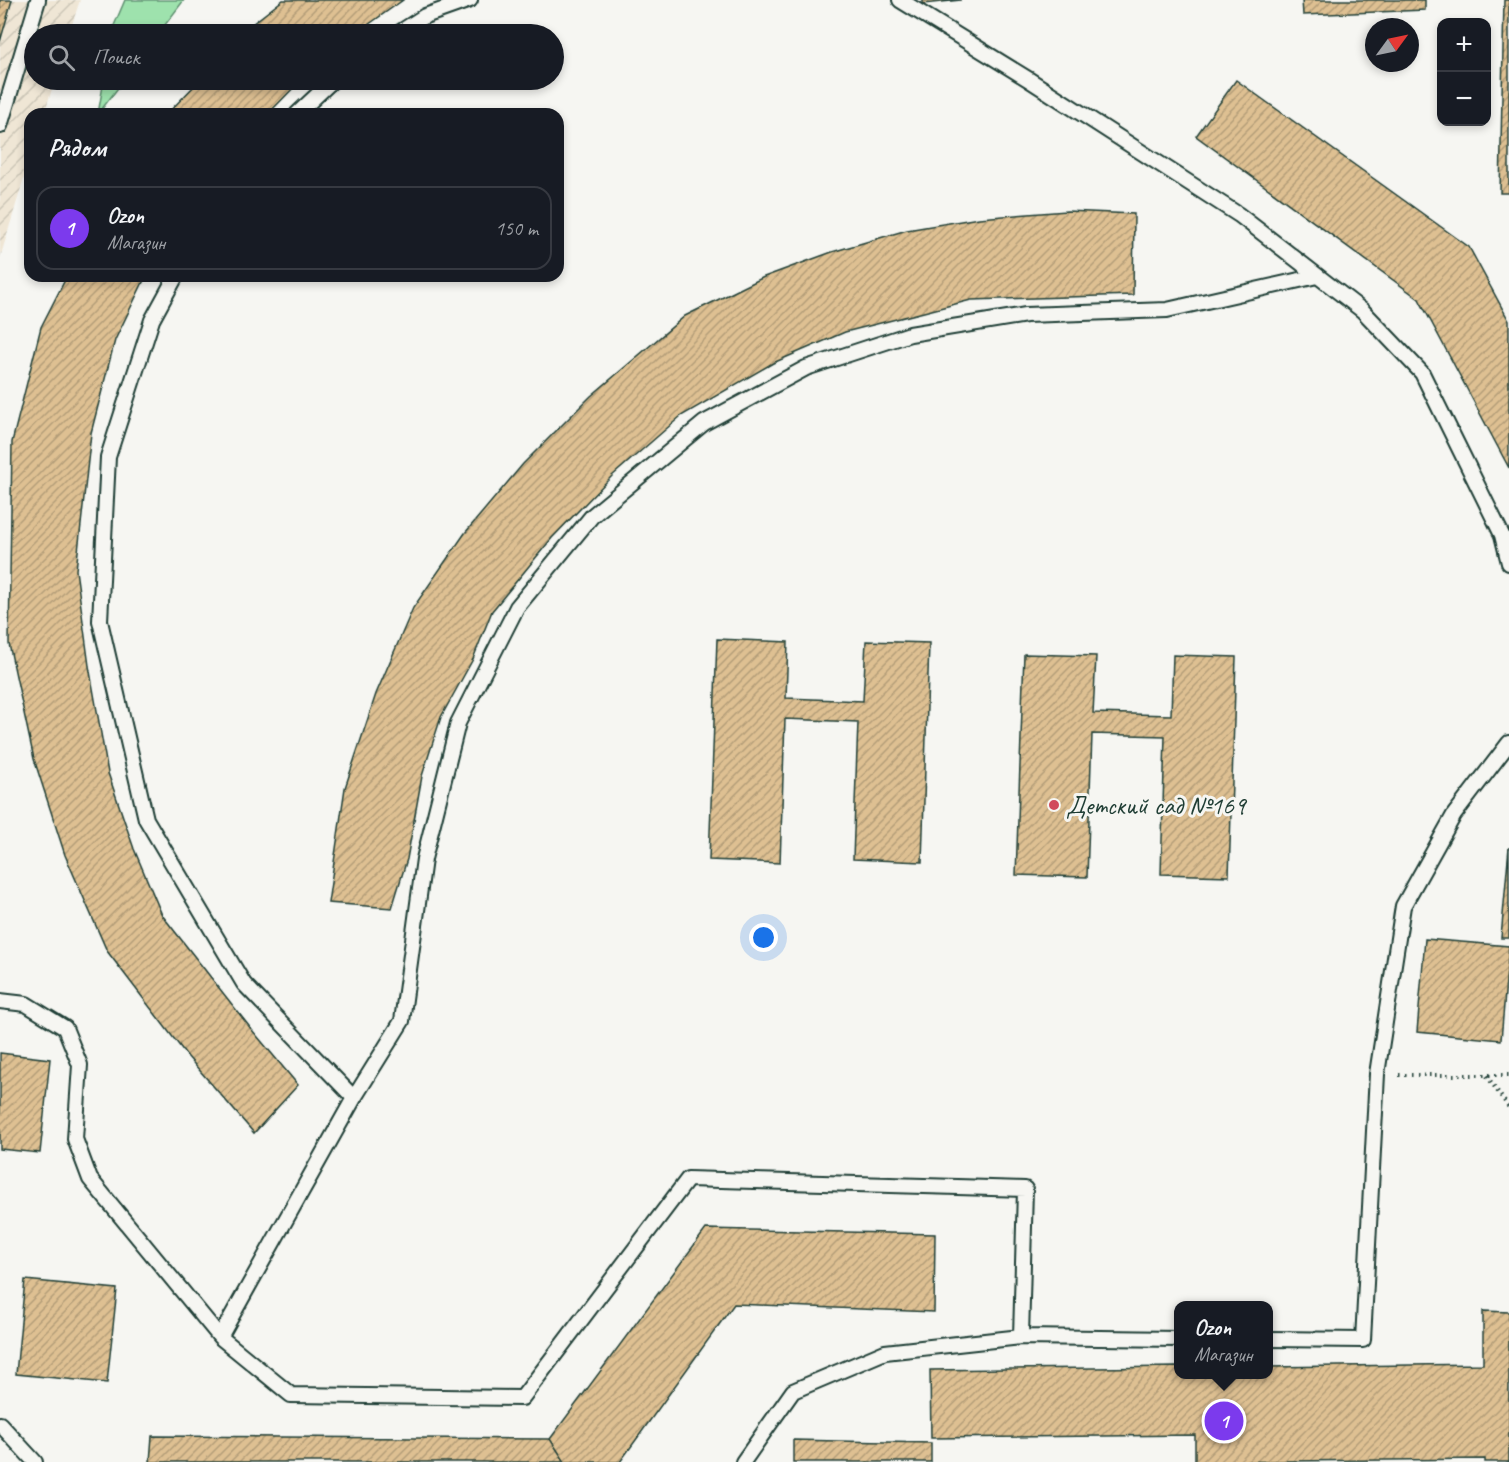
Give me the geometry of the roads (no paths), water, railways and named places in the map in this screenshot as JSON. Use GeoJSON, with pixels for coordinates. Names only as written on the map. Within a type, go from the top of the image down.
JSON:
{"type":"FeatureCollection","features":[{"type":"Feature","properties":{"kind":"lane"},"geometry":{"type":"LineString","coordinates":[[31,24],[38,0]]}},
{"type":"Feature","properties":{"kind":"lane"},"geometry":{"type":"LineString","coordinates":[[413,24],[425,16],[470,0]]}},
{"type":"Feature","properties":{"kind":"lane"},"geometry":{"type":"LineString","coordinates":[[900,0],[1028,79],[1239,215],[1363,311],[1422,373],[1502,535],[1509,563]]}},
{"type":"Feature","properties":{"kind":"lane"},"geometry":{"type":"LineString","coordinates":[[0,126],[24,46]]}},
{"type":"Feature","properties":{"kind":"lane"},"geometry":{"type":"LineString","coordinates":[[303,108],[322,90]]}},
{"type":"Feature","properties":{"kind":"lane"},"geometry":{"type":"LineString","coordinates":[[220,1337],[354,1098],[402,1021],[424,859],[458,723],[517,607],[592,516],[704,423],[807,368],[827,361],[910,334],[1026,315],[1167,310],[1317,276]]}},
{"type":"Feature","properties":{"kind":"lane"},"geometry":{"type":"LineString","coordinates":[[173,282],[152,320],[108,457],[100,621],[146,819],[244,984],[354,1098]]}},
{"type":"Feature","properties":{"kind":"lane"},"geometry":{"type":"LineString","coordinates":[[1273,1339],[1363,1340],[1377,1074],[1403,906],[1454,815],[1509,742]]}},
{"type":"Feature","properties":{"kind":"lane"},"geometry":{"type":"LineString","coordinates":[[0,1001],[26,1004],[65,1028],[80,1065],[75,1138],[90,1179],[220,1337],[291,1395],[522,1398],[688,1179],[1025,1189],[1021,1337]]}},
{"type":"Feature","properties":{"kind":"lane"},"geometry":{"type":"LineString","coordinates":[[743,1462],[793,1391],[885,1352],[1021,1337],[1174,1339]]}},
{"type":"Feature","properties":{"kind":"lane"},"geometry":{"type":"LineString","coordinates":[[0,1425],[35,1462]]}},
{"type":"Feature","properties":{"kind":"place","name":"Детский сад №169"},"geometry":{"type":"Point","coordinates":[1054,805]}},
{"type":"Feature","properties":{"kind":"place","name":"Ozon"},"geometry":{"type":"Point","coordinates":[1224,1421]}}]}
